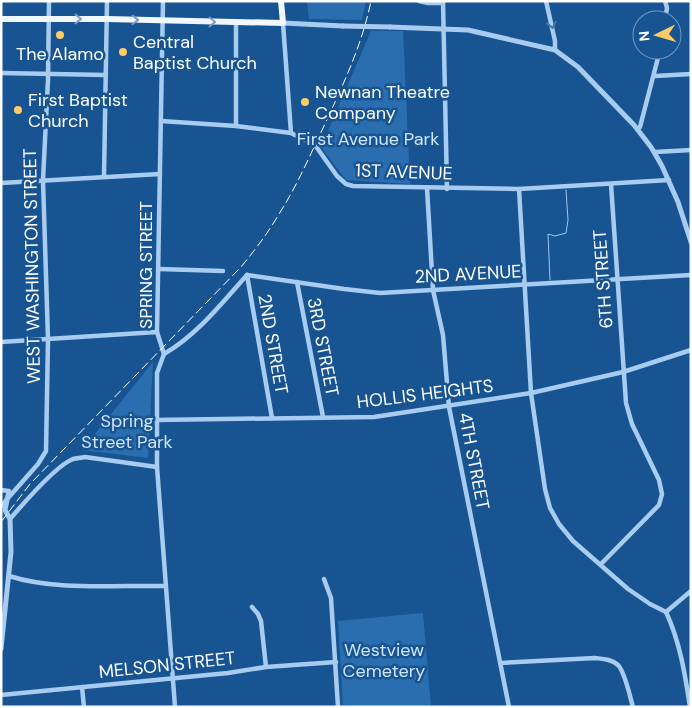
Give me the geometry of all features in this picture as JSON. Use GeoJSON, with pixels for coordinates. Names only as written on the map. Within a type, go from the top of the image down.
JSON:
{"type":"FeatureCollection","features":[{"type":"Feature","properties":{"kind":"main road"},"geometry":{"type":"LineString","coordinates":[[1,18],[283,23],[280,1]]}},
{"type":"Feature","properties":{"kind":"street","name":"WEST WASHINGTON STREET"},"geometry":{"type":"LineString","coordinates":[[1,506],[38,464],[46,450],[48,340],[43,180],[49,1]]}},
{"type":"Feature","properties":{"kind":"street"},"geometry":{"type":"LineString","coordinates":[[104,177],[107,1]]}},
{"type":"Feature","properties":{"kind":"street","name":"SPRING STREET"},"geometry":{"type":"LineString","coordinates":[[163,1],[157,332],[164,354]]}},
{"type":"Feature","properties":{"kind":"street"},"geometry":{"type":"LineString","coordinates":[[419,1],[443,2],[446,188]]}},
{"type":"Feature","properties":{"kind":"street"},"geometry":{"type":"LineString","coordinates":[[546,1],[555,41],[555,50]]}},
{"type":"Feature","properties":{"kind":"street"},"geometry":{"type":"LineString","coordinates":[[236,22],[236,126]]}},
{"type":"Feature","properties":{"kind":"street"},"geometry":{"type":"LineString","coordinates":[[291,132],[283,23],[468,30],[555,50],[578,67],[638,129],[655,152],[678,202],[691,242]]}},
{"type":"Feature","properties":{"kind":"street"},"geometry":{"type":"LineString","coordinates":[[638,129],[655,76],[658,60]]}},
{"type":"Feature","properties":{"kind":"street"},"geometry":{"type":"LineString","coordinates":[[1,73],[106,75]]}},
{"type":"Feature","properties":{"kind":"street"},"geometry":{"type":"LineString","coordinates":[[655,76],[691,74]]}},
{"type":"Feature","properties":{"kind":"street","name":"1ST AVENUE"},"geometry":{"type":"LineString","coordinates":[[161,121],[291,132],[315,145],[337,176],[346,184],[353,186],[519,189],[668,180]]}},
{"type":"Feature","properties":{"kind":"street"},"geometry":{"type":"LineString","coordinates":[[655,152],[691,150]]}},
{"type":"Feature","properties":{"kind":"street"},"geometry":{"type":"LineString","coordinates":[[1,183],[160,174]]}},
{"type":"Feature","properties":{"kind":"street","name":"6TH STREET"},"geometry":{"type":"LineString","coordinates":[[601,564],[659,505],[662,494],[659,480],[632,424],[626,404],[616,280],[611,184]]}},
{"type":"Feature","properties":{"kind":"street","name":"4TH STREET"},"geometry":{"type":"LineString","coordinates":[[427,188],[433,290],[443,335],[449,406],[509,707]]}},
{"type":"Feature","properties":{"kind":"street"},"geometry":{"type":"LineString","coordinates":[[519,189],[531,394],[545,489],[550,508],[559,524],[573,541],[628,589],[666,612],[673,627],[682,662],[690,707]]}},
{"type":"Feature","properties":{"kind":"street"},"geometry":{"type":"LineString","coordinates":[[159,268],[223,271]]}},
{"type":"Feature","properties":{"kind":"street"},"geometry":{"type":"LineString","coordinates":[[175,707],[157,467],[157,373],[164,354],[178,346],[198,327],[247,275]]}},
{"type":"Feature","properties":{"kind":"street","name":"2ND AVENUE"},"geometry":{"type":"LineString","coordinates":[[247,275],[344,289],[380,292],[691,275]]}},
{"type":"Feature","properties":{"kind":"street","name":"2ND STREET"},"geometry":{"type":"LineString","coordinates":[[247,275],[272,418]]}},
{"type":"Feature","properties":{"kind":"street","name":"3RD STREET"},"geometry":{"type":"LineString","coordinates":[[297,282],[323,417]]}},
{"type":"Feature","properties":{"kind":"street"},"geometry":{"type":"LineString","coordinates":[[1,342],[157,332]]}},
{"type":"Feature","properties":{"kind":"street","name":"HOLLIS HEIGHTS"},"geometry":{"type":"LineString","coordinates":[[156,420],[374,417],[531,394],[623,372],[691,350]]}},
{"type":"Feature","properties":{"kind":"street"},"geometry":{"type":"LineString","coordinates":[[10,519],[27,498],[73,459],[85,458],[157,467]]}},
{"type":"Feature","properties":{"kind":"street"},"geometry":{"type":"LineString","coordinates":[[1,490],[9,490],[5,510],[10,519],[11,552],[3,605],[1,648]]}},
{"type":"Feature","properties":{"kind":"street"},"geometry":{"type":"LineString","coordinates":[[8,576],[54,585],[165,586]]}},
{"type":"Feature","properties":{"kind":"street"},"geometry":{"type":"LineString","coordinates":[[324,579],[331,598],[338,707]]}},
{"type":"Feature","properties":{"kind":"street"},"geometry":{"type":"LineString","coordinates":[[666,612],[691,590]]}},
{"type":"Feature","properties":{"kind":"street"},"geometry":{"type":"LineString","coordinates":[[252,607],[261,621],[266,667]]}},
{"type":"Feature","properties":{"kind":"street"},"geometry":{"type":"LineString","coordinates":[[500,663],[595,658],[608,660],[619,666],[633,707]]}},
{"type":"Feature","properties":{"kind":"street","name":"MELSON STREET"},"geometry":{"type":"LineString","coordinates":[[1,695],[228,673],[266,667],[336,662]]}},
{"type":"Feature","properties":{"kind":"street"},"geometry":{"type":"LineString","coordinates":[[82,687],[84,707]]}},
{"type":"Feature","properties":{"kind":"green space"},"geometry":{"type":"Polygon","coordinates":[[[307,1],[366,1],[362,20],[309,19],[307,1]]]}},
{"type":"Feature","properties":{"kind":"green space","name":"First Avenue Park"},"geometry":{"type":"Polygon","coordinates":[[[371,31],[403,31],[410,184],[346,180],[321,147],[371,31]]]}},
{"type":"Feature","properties":{"kind":"green space","name":"Spring Street Park"},"geometry":{"type":"Polygon","coordinates":[[[153,362],[148,458],[82,450],[153,362]]]}},
{"type":"Feature","properties":{"kind":"green space","name":"Westview Cemetery"},"geometry":{"type":"Polygon","coordinates":[[[423,613],[431,707],[343,707],[338,621],[423,613]]]}},
{"type":"Feature","properties":{"kind":"waterway"},"geometry":{"type":"LineString","coordinates":[[550,280],[548,234],[555,236],[566,233],[568,220],[566,190]]}},
{"type":"Feature","properties":{"kind":"railway"},"geometry":{"type":"LineString","coordinates":[[1,522],[30,484],[241,267],[266,235],[286,203],[338,95],[357,49],[371,1]]}},
{"type":"Feature","properties":{"kind":"place","name":"The Alamo"},"geometry":{"type":"Point","coordinates":[60,35]}},
{"type":"Feature","properties":{"kind":"place","name":"Central Baptist Church"},"geometry":{"type":"Point","coordinates":[123,52]}},
{"type":"Feature","properties":{"kind":"place","name":"Newnan Theatre Company"},"geometry":{"type":"Point","coordinates":[305,102]}},
{"type":"Feature","properties":{"kind":"place","name":"First Baptist Church"},"geometry":{"type":"Point","coordinates":[18,110]}}]}
